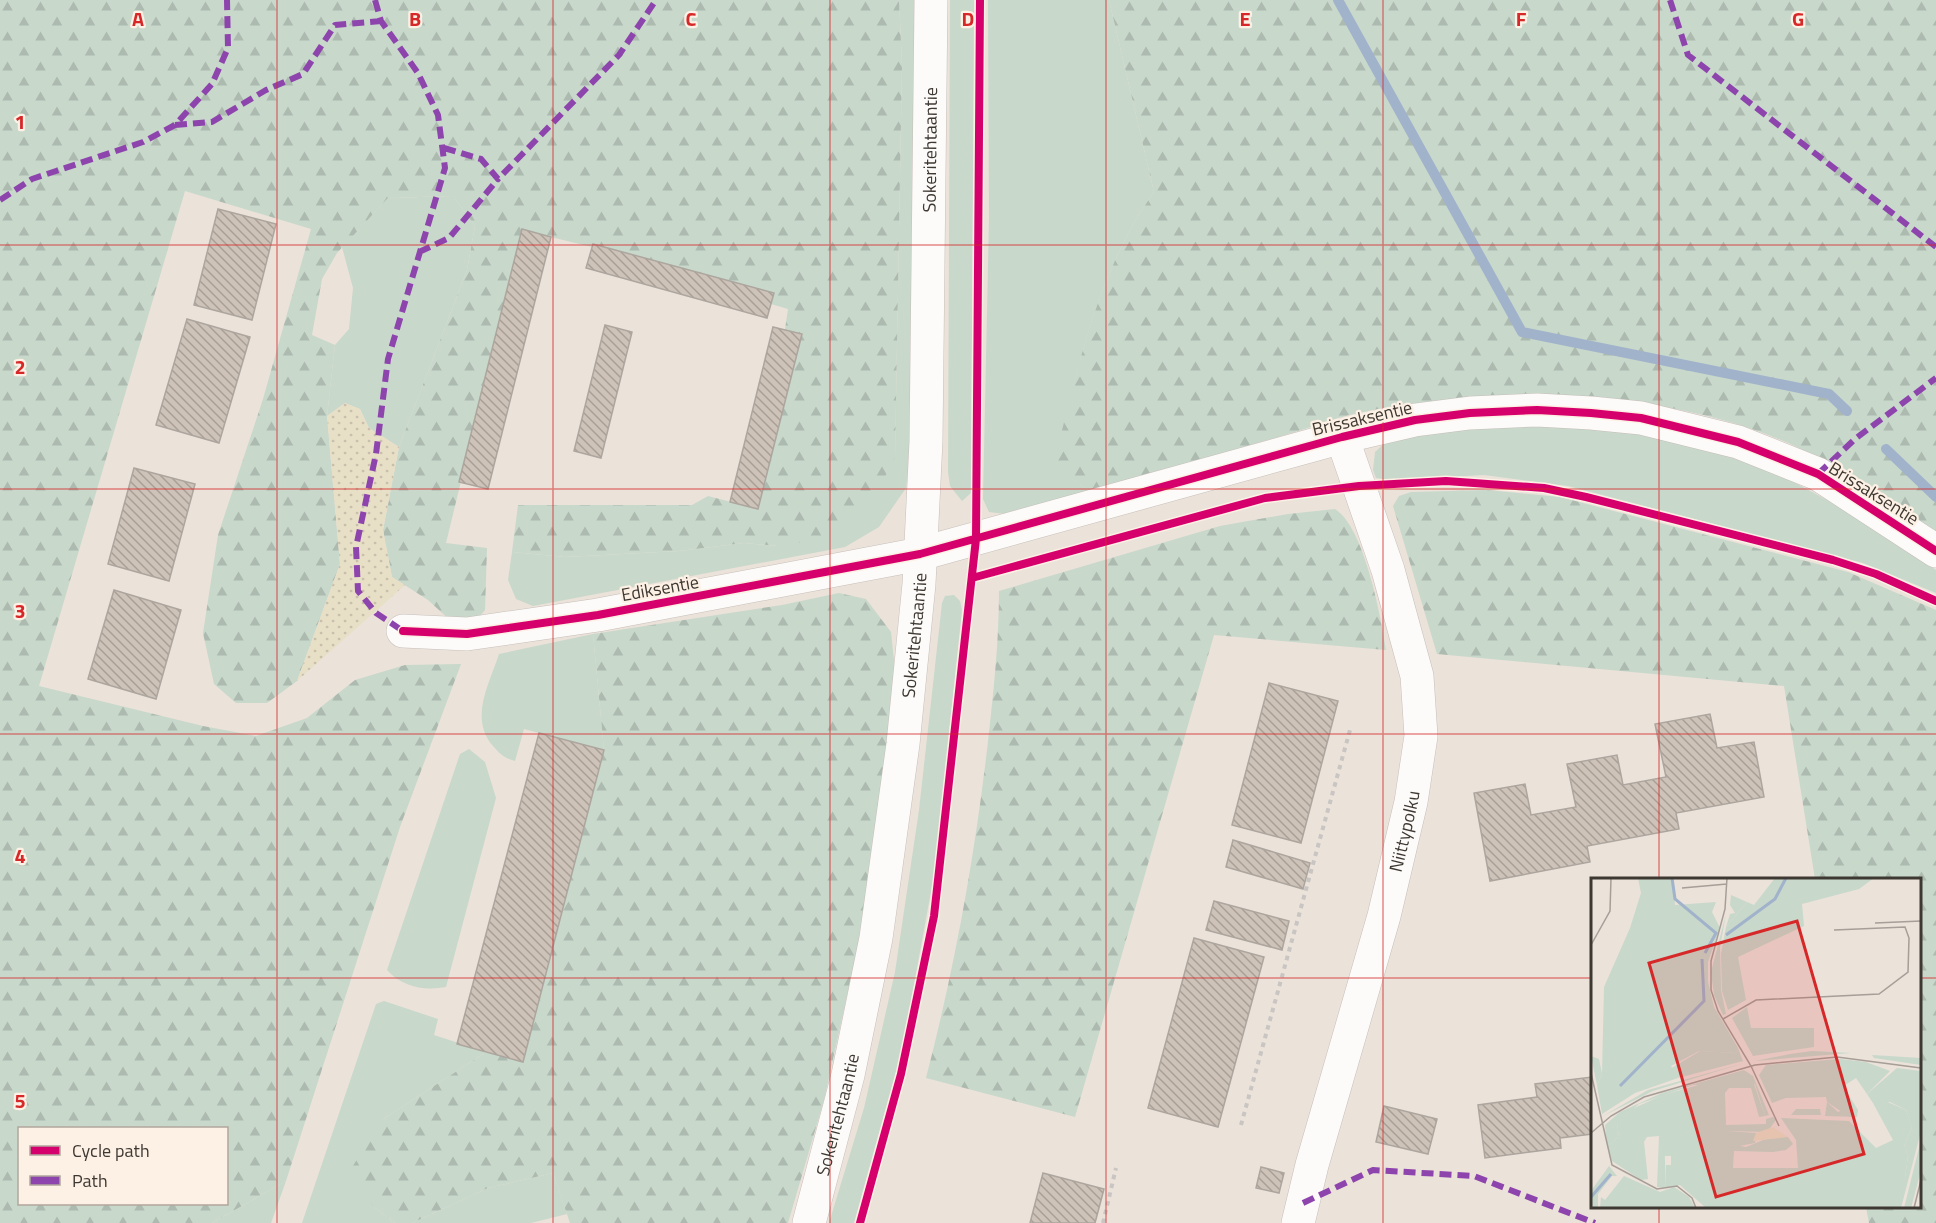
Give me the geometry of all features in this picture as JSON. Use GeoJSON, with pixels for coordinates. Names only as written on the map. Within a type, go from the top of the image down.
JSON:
{"type":"FeatureCollection","features":[{"type":"Feature","properties":{"kind":"street","name":"Sokeritehtaantie"},"geometry":{"type":"LineString","coordinates":[[808,1223],[848,1075],[876,938],[903,744],[920,554],[926,441],[931,0]]}},
{"type":"Feature","properties":{"kind":"street","name":"Brissaksentie"},"geometry":{"type":"LineString","coordinates":[[920,554],[1342,437],[1415,420],[1537,410],[1641,418],[1738,442],[1818,474],[1936,551]]}},
{"type":"Feature","properties":{"kind":"street","name":"Niittypolku"},"geometry":{"type":"LineString","coordinates":[[1298,1223],[1312,1165],[1384,916],[1412,801],[1421,736],[1417,676],[1388,570],[1342,437]]}},
{"type":"Feature","properties":{"kind":"street","name":"Ediksentie"},"geometry":{"type":"LineString","coordinates":[[403,631],[467,634],[598,615],[920,554]]}},
{"type":"Feature","properties":{"kind":"path"},"geometry":{"type":"LineString","coordinates":[[1241,1125],[1350,730]]}},
{"type":"Feature","properties":{"kind":"path"},"geometry":{"type":"LineString","coordinates":[[1103,1223],[1116,1168]]}},
{"type":"Feature","properties":{"kind":"green space"},"geometry":{"type":"Polygon","coordinates":[[[0,0],[899,0],[902,65],[895,457],[872,503],[831,537],[778,546],[744,543],[679,551],[565,557],[512,552],[518,505],[692,505],[708,496],[758,509],[788,309],[771,304],[773,293],[594,244],[592,247],[522,230],[446,543],[487,548],[485,610],[474,623],[452,622],[428,600],[392,577],[383,530],[399,447],[467,270],[475,226],[453,196],[388,198],[337,253],[322,279],[312,335],[335,345],[327,416],[340,564],[297,681],[267,703],[236,703],[214,684],[203,633],[218,535],[263,399],[311,229],[185,191],[39,686],[203,726],[256,736],[307,718],[355,680],[405,665],[461,664],[400,827],[286,1181],[212,1223],[0,1223],[0,0]]]}},
{"type":"Feature","properties":{"kind":"green space"},"geometry":{"type":"Polygon","coordinates":[[[899,0],[916,0],[910,457],[906,488],[879,527],[845,547],[533,606],[516,599],[508,580],[512,552],[565,557],[679,551],[744,543],[778,546],[895,457],[902,65],[899,0]]]}},
{"type":"Feature","properties":{"kind":"green space"},"geometry":{"type":"Polygon","coordinates":[[[950,0],[974,0],[971,493],[962,501],[950,486],[948,472],[950,0]]]}},
{"type":"Feature","properties":{"kind":"green space"},"geometry":{"type":"Polygon","coordinates":[[[988,0],[1109,0],[1154,192],[1134,223],[1103,290],[1080,360],[1054,467],[1090,491],[1005,514],[989,512],[983,499],[989,219],[988,0]]]}},
{"type":"Feature","properties":{"kind":"green space"},"geometry":{"type":"Polygon","coordinates":[[[1109,0],[1936,0],[1936,536],[1827,462],[1761,432],[1706,416],[1648,404],[1589,398],[1529,396],[1470,398],[1359,413],[1090,491],[1053,467],[1080,360],[1103,290],[1134,223],[1154,192],[1109,0]]]}},
{"type":"Feature","properties":{"kind":"green space"},"geometry":{"type":"Polygon","coordinates":[[[453,196],[475,226],[467,270],[399,447],[369,428],[360,409],[345,403],[327,416],[335,345],[349,329],[353,288],[342,247],[388,198],[453,196]]]}},
{"type":"Feature","properties":{"kind":"green space"},"geometry":{"type":"Polygon","coordinates":[[[1545,424],[1613,429],[1681,440],[1749,462],[1814,493],[1876,530],[1936,570],[1936,593],[1863,563],[1568,486],[1484,475],[1390,480],[1376,478],[1373,470],[1375,452],[1388,440],[1468,428],[1545,424]]]}},
{"type":"Feature","properties":{"kind":"green space"},"geometry":{"type":"Polygon","coordinates":[[[1487,490],[1560,497],[1848,572],[1936,610],[1936,1223],[1869,1223],[1866,1208],[1921,1208],[1921,878],[1815,878],[1784,686],[1437,654],[1393,506],[1399,496],[1411,492],[1487,490]]]}},
{"type":"Feature","properties":{"kind":"green space"},"geometry":{"type":"Polygon","coordinates":[[[1335,509],[1345,519],[1363,553],[1380,616],[1386,650],[1214,635],[1075,1117],[926,1078],[954,956],[976,833],[993,690],[999,591],[1220,526],[1288,514],[1335,509]]]}},
{"type":"Feature","properties":{"kind":"green space"},"geometry":{"type":"Polygon","coordinates":[[[839,593],[866,599],[891,632],[895,670],[883,780],[860,937],[824,1100],[788,1223],[570,1223],[553,1173],[488,1188],[412,1223],[395,1223],[374,1207],[351,1169],[382,1120],[486,1052],[523,1061],[604,750],[593,634],[782,605],[839,593]]]}},
{"type":"Feature","properties":{"kind":"green space"},"geometry":{"type":"Polygon","coordinates":[[[954,595],[960,601],[962,610],[934,875],[902,1050],[854,1223],[829,1223],[864,1108],[895,972],[919,810],[942,603],[945,596],[954,595]]]}},
{"type":"Feature","properties":{"kind":"green space"},"geometry":{"type":"Polygon","coordinates":[[[593,634],[604,750],[524,729],[515,761],[502,755],[493,746],[482,724],[483,701],[499,654],[593,634]]]}},
{"type":"Feature","properties":{"kind":"green space"},"geometry":{"type":"Polygon","coordinates":[[[469,749],[485,762],[496,798],[446,987],[422,988],[406,984],[387,970],[460,754],[469,749]]]}},
{"type":"Feature","properties":{"kind":"green space"},"geometry":{"type":"Polygon","coordinates":[[[384,1001],[438,1019],[434,1035],[486,1052],[382,1120],[374,1207],[395,1223],[302,1223],[376,1004],[384,1001]]]}},
{"type":"Feature","properties":{"kind":"green space"},"geometry":{"type":"Polygon","coordinates":[[[553,1173],[567,1214],[531,1223],[412,1223],[488,1188],[553,1173]]]}},
{"type":"Feature","properties":{"kind":"green space"},"geometry":{"type":"Polygon","coordinates":[[[286,1181],[271,1223],[212,1223],[286,1181]]]}},
{"type":"Feature","properties":{"kind":"sand"},"geometry":{"type":"Polygon","coordinates":[[[345,403],[360,409],[369,428],[399,447],[383,530],[392,577],[405,585],[297,681],[340,564],[327,416],[345,403]]]}},
{"type":"Feature","properties":{"kind":"building"},"geometry":{"type":"Polygon","coordinates":[[[218,209],[276,224],[252,320],[194,305],[218,209]]]}},
{"type":"Feature","properties":{"kind":"building"},"geometry":{"type":"Polygon","coordinates":[[[522,229],[551,237],[488,489],[459,482],[522,229]]]}},
{"type":"Feature","properties":{"kind":"building"},"geometry":{"type":"Polygon","coordinates":[[[593,244],[774,293],[767,318],[586,268],[593,244]]]}},
{"type":"Feature","properties":{"kind":"building"},"geometry":{"type":"Polygon","coordinates":[[[187,319],[250,337],[219,443],[156,425],[187,319]]]}},
{"type":"Feature","properties":{"kind":"building"},"geometry":{"type":"Polygon","coordinates":[[[605,325],[632,332],[601,458],[574,451],[605,325]]]}},
{"type":"Feature","properties":{"kind":"building"},"geometry":{"type":"Polygon","coordinates":[[[773,327],[802,334],[758,509],[730,502],[773,327]]]}},
{"type":"Feature","properties":{"kind":"building"},"geometry":{"type":"Polygon","coordinates":[[[134,468],[195,484],[169,581],[108,564],[134,468]]]}},
{"type":"Feature","properties":{"kind":"building"},"geometry":{"type":"Polygon","coordinates":[[[114,590],[181,610],[156,699],[88,679],[114,590]]]}},
{"type":"Feature","properties":{"kind":"building"},"geometry":{"type":"Polygon","coordinates":[[[1269,683],[1338,701],[1301,843],[1232,825],[1269,683]]]}},
{"type":"Feature","properties":{"kind":"building"},"geometry":{"type":"Polygon","coordinates":[[[1710,714],[1717,748],[1754,742],[1764,797],[1676,813],[1679,829],[1587,846],[1590,862],[1490,881],[1474,793],[1525,784],[1531,815],[1576,807],[1567,764],[1617,755],[1623,785],[1666,777],[1655,724],[1710,714]]]}},
{"type":"Feature","properties":{"kind":"building"},"geometry":{"type":"Polygon","coordinates":[[[539,733],[604,750],[523,1062],[457,1044],[539,733]]]}},
{"type":"Feature","properties":{"kind":"building"},"geometry":{"type":"Polygon","coordinates":[[[1233,840],[1310,863],[1303,889],[1226,867],[1233,840]]]}},
{"type":"Feature","properties":{"kind":"building"},"geometry":{"type":"Polygon","coordinates":[[[1214,901],[1289,921],[1282,950],[1206,930],[1214,901]]]}},
{"type":"Feature","properties":{"kind":"building"},"geometry":{"type":"Polygon","coordinates":[[[1194,938],[1264,957],[1218,1127],[1148,1108],[1194,938]]]}},
{"type":"Feature","properties":{"kind":"building"},"geometry":{"type":"Polygon","coordinates":[[[1591,1077],[1591,1134],[1560,1138],[1561,1148],[1485,1158],[1478,1105],[1537,1097],[1535,1084],[1591,1077]]]}},
{"type":"Feature","properties":{"kind":"building"},"geometry":{"type":"Polygon","coordinates":[[[1384,1106],[1437,1119],[1428,1154],[1376,1142],[1384,1106]]]}},
{"type":"Feature","properties":{"kind":"building"},"geometry":{"type":"Polygon","coordinates":[[[1261,1167],[1284,1173],[1279,1193],[1256,1188],[1261,1167]]]}},
{"type":"Feature","properties":{"kind":"building"},"geometry":{"type":"Polygon","coordinates":[[[1043,1173],[1104,1189],[1095,1223],[1030,1223],[1043,1173]]]}},
{"type":"Feature","properties":{"kind":"waterway"},"geometry":{"type":"LineString","coordinates":[[1338,0],[1522,332],[1829,394],[1847,411]]}},
{"type":"Feature","properties":{"kind":"waterway"},"geometry":{"type":"LineString","coordinates":[[1886,449],[1936,497]]}},
{"type":"Feature","properties":{"kind":"marked path"},"geometry":{"type":"LineString","coordinates":[[0,200],[32,179],[143,142],[175,125],[212,84],[228,48],[227,0]]}},
{"type":"Feature","properties":{"kind":"marked path"},"geometry":{"type":"LineString","coordinates":[[375,0],[381,21],[418,73],[438,115],[445,168],[388,359],[376,454],[356,547],[358,591],[376,613],[403,631]]}},
{"type":"Feature","properties":{"kind":"marked path"},"geometry":{"type":"LineString","coordinates":[[444,148],[481,159],[498,179],[619,55],[656,0]]}},
{"type":"Feature","properties":{"kind":"marked path"},"geometry":{"type":"LineString","coordinates":[[1670,0],[1688,55],[1936,247]]}},
{"type":"Feature","properties":{"kind":"marked path"},"geometry":{"type":"LineString","coordinates":[[175,125],[212,122],[266,90],[303,74],[335,25],[381,21]]}},
{"type":"Feature","properties":{"kind":"marked path"},"geometry":{"type":"LineString","coordinates":[[419,252],[449,238],[498,179]]}},
{"type":"Feature","properties":{"kind":"marked path"},"geometry":{"type":"LineString","coordinates":[[1818,474],[1855,439],[1936,378]]}},
{"type":"Feature","properties":{"kind":"marked path"},"geometry":{"type":"LineString","coordinates":[[1303,1203],[1373,1170],[1474,1176],[1595,1223]]}},
{"type":"Feature","properties":{"kind":"cycle path"},"geometry":{"type":"LineString","coordinates":[[860,1223],[901,1074],[934,916],[976,539],[980,0]]}},
{"type":"Feature","properties":{"kind":"cycle path"},"geometry":{"type":"LineString","coordinates":[[403,631],[467,634],[598,615],[920,554],[1342,437],[1415,420],[1470,413],[1537,410],[1641,418],[1738,442],[1818,474],[1936,551]]}},
{"type":"Feature","properties":{"kind":"cycle path"},"geometry":{"type":"LineString","coordinates":[[972,578],[1265,498],[1359,486],[1446,481],[1544,488],[1586,497],[1833,560],[1876,574],[1936,601]]}}]}
